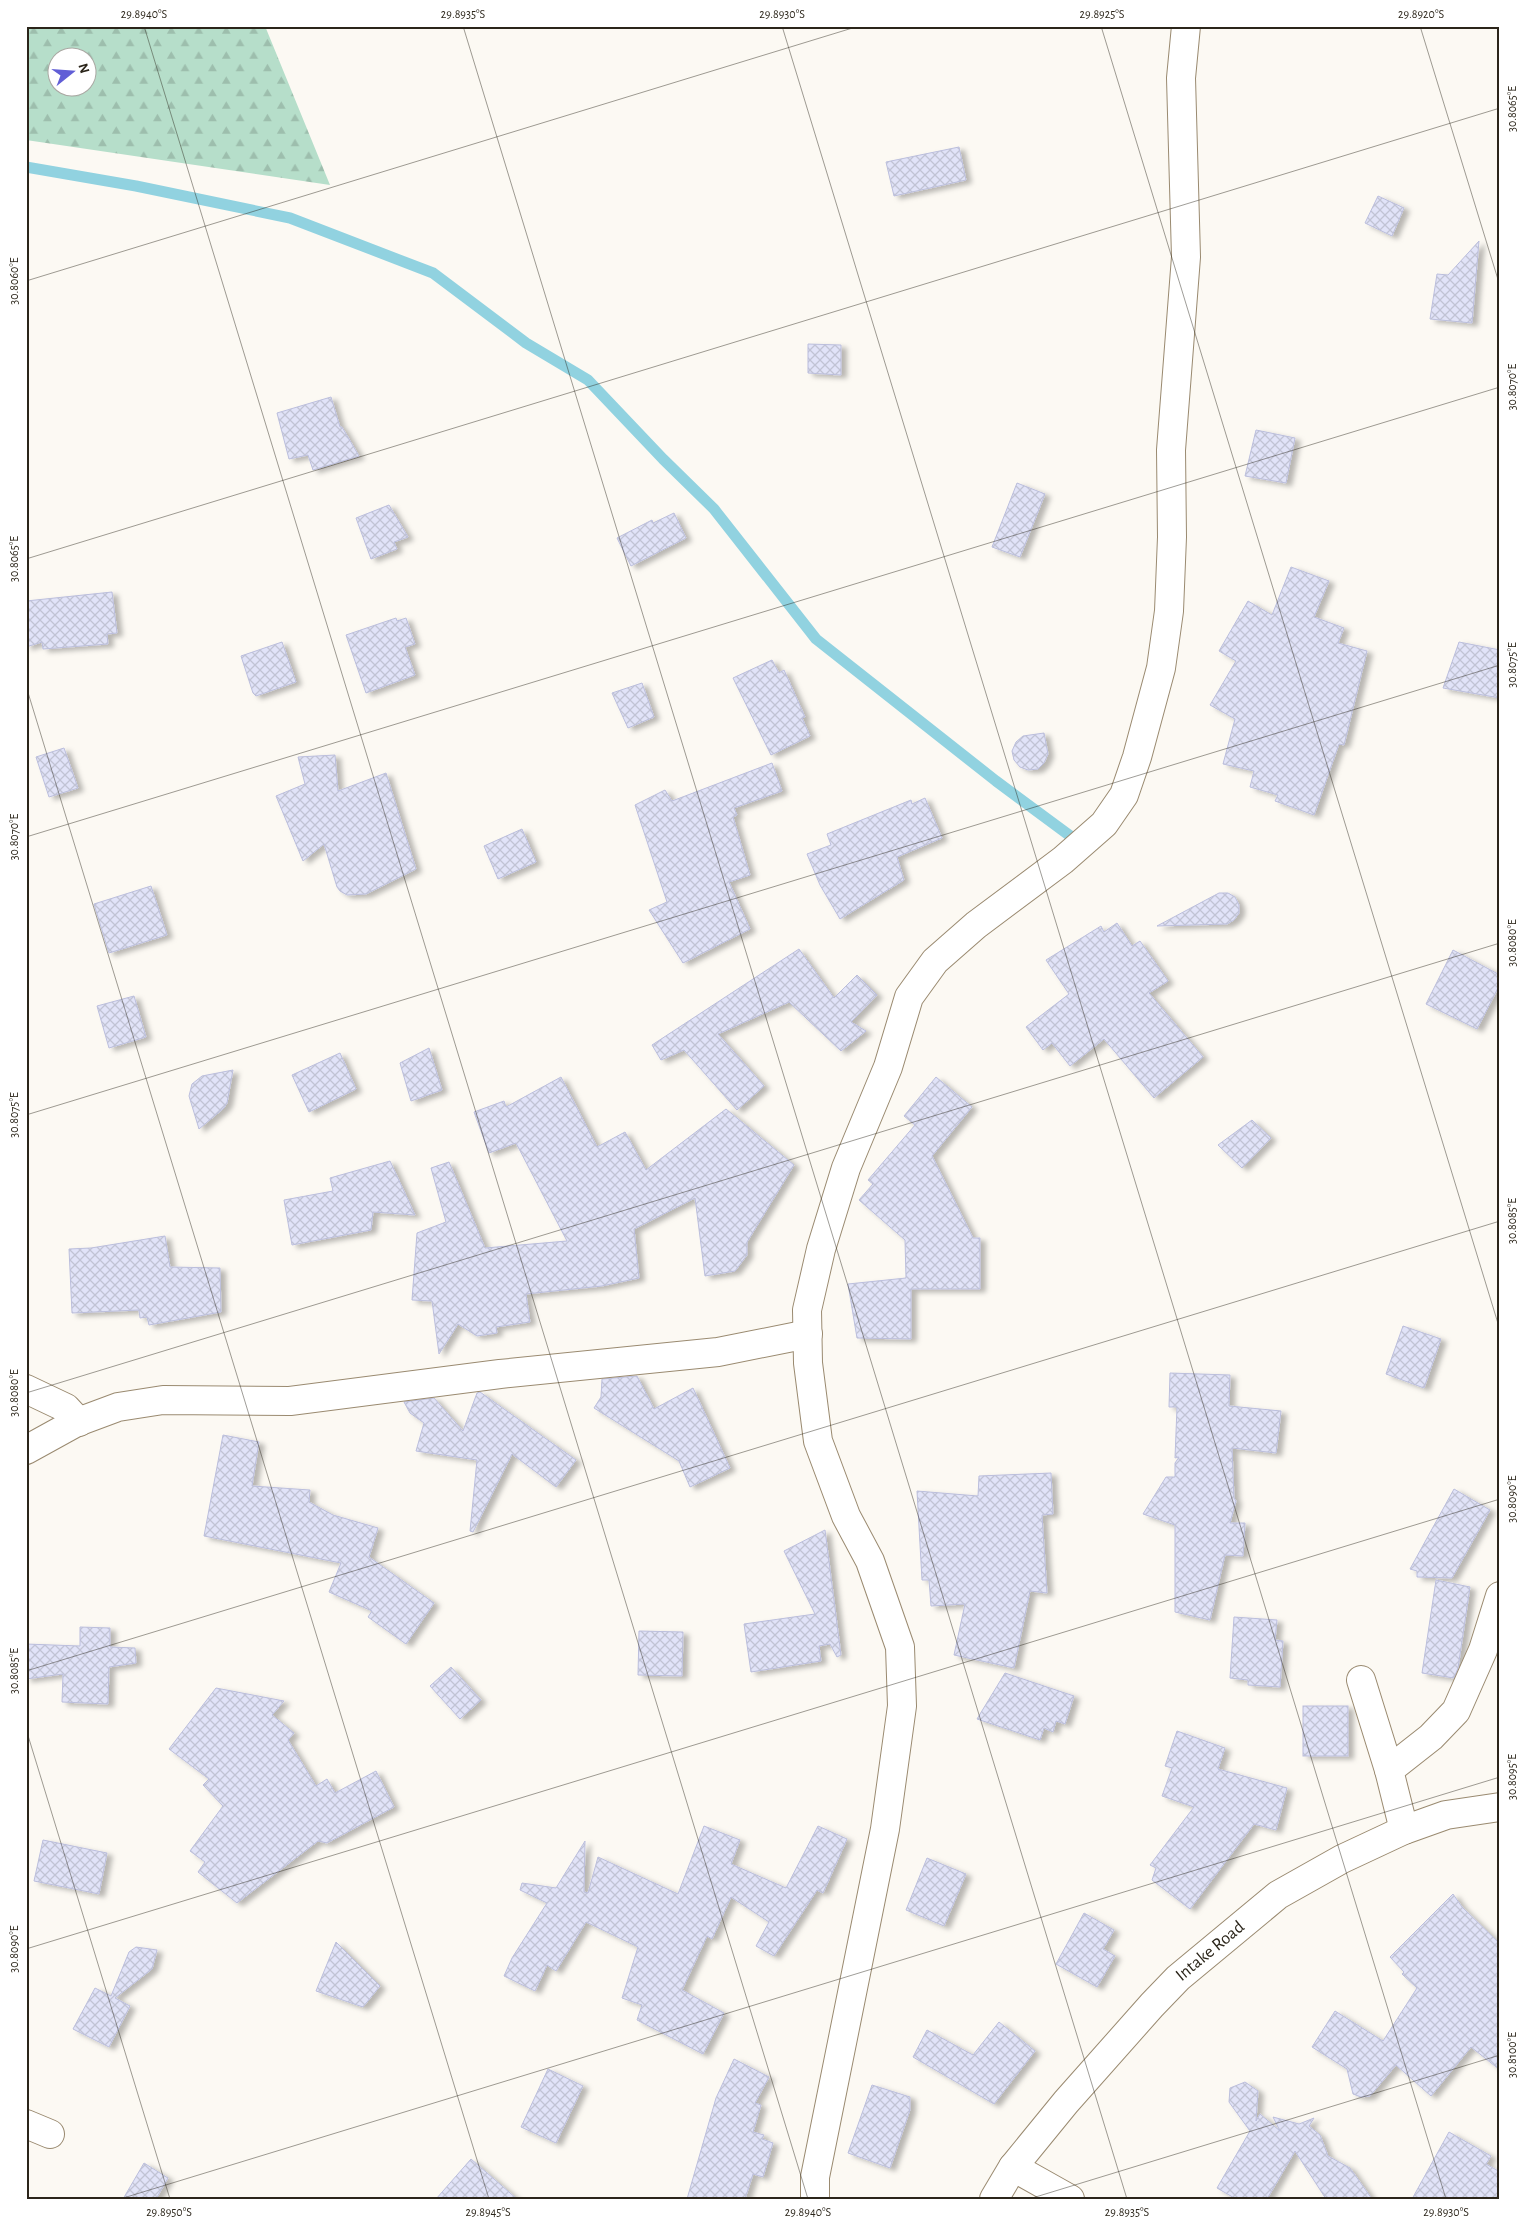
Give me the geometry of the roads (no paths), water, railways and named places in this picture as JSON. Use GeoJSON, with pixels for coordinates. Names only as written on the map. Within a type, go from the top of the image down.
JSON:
{"type":"FeatureCollection","features":[{"type":"Feature","properties":{"kind":"street"},"geometry":{"type":"LineString","coordinates":[[815,2199],[815,2177],[885,1829],[902,1706],[900,1647],[870,1561],[846,1516],[818,1441],[808,1363],[807,1310],[821,1249],[846,1168],[888,1068],[909,996],[935,961],[976,925],[1063,860],[1104,824],[1124,795],[1137,757],[1161,668],[1169,611],[1172,537],[1171,450],[1186,257],[1181,78],[1186,26]]}},
{"type":"Feature","properties":{"kind":"street"},"geometry":{"type":"LineString","coordinates":[[26,1450],[79,1422],[118,1407],[164,1400],[290,1401],[500,1374],[718,1352],[808,1334]]}},
{"type":"Feature","properties":{"kind":"street"},"geometry":{"type":"LineString","coordinates":[[26,1389],[66,1408],[79,1422]]}},
{"type":"Feature","properties":{"kind":"street"},"geometry":{"type":"LineString","coordinates":[[1389,1770],[1431,1737],[1456,1711],[1483,1650],[1500,1596]]}},
{"type":"Feature","properties":{"kind":"street"},"geometry":{"type":"LineString","coordinates":[[1360,1680],[1389,1770],[1404,1830]]}},
{"type":"Feature","properties":{"kind":"street","name":"Intake Road"},"geometry":{"type":"LineString","coordinates":[[994,2199],[1013,2167],[1066,2102],[1178,1978],[1278,1895],[1342,1859],[1404,1830],[1446,1815],[1500,1807]]}},
{"type":"Feature","properties":{"kind":"street"},"geometry":{"type":"LineString","coordinates":[[1013,2167],[1070,2199]]}},
{"type":"Feature","properties":{"kind":"waterway"},"geometry":{"type":"LineString","coordinates":[[26,167],[136,186],[290,218],[433,273],[526,343],[588,380],[663,459],[714,509],[816,639],[996,781],[1073,838]]}}]}
